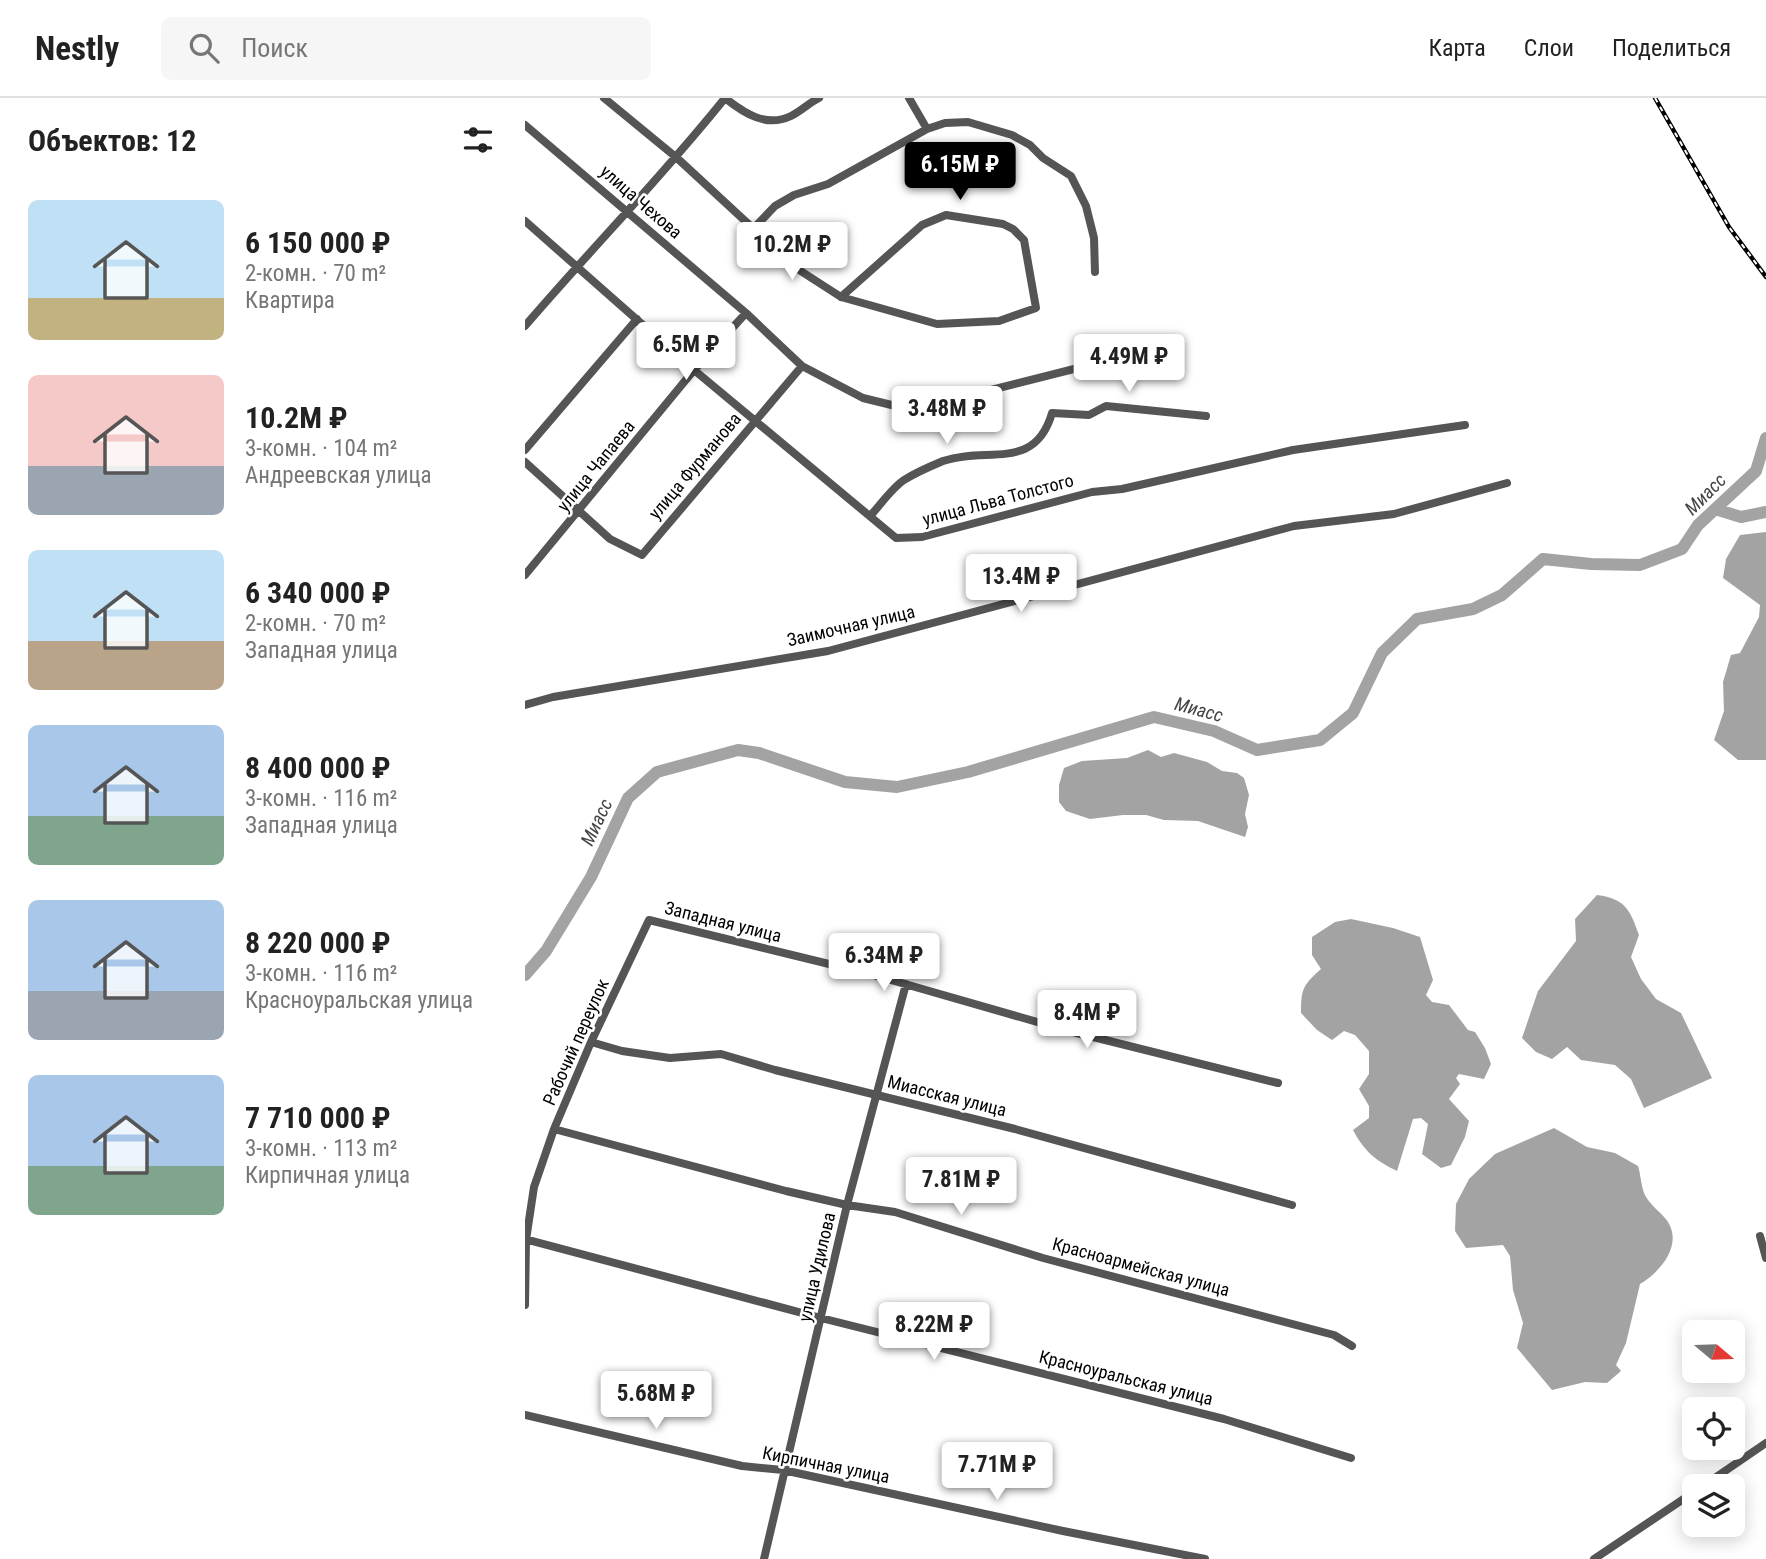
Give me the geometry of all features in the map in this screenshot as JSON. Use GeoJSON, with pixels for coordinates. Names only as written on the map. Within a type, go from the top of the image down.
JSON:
{"type":"FeatureCollection","features":[{"type":"Feature","properties":{"kind":"street"},"geometry":{"type":"LineString","coordinates":[[604,98],[677,158],[796,268],[841,297],[937,324],[999,321],[1035,308],[1024,240],[1013,229],[992,222],[946,215],[922,225],[841,297]]}},
{"type":"Feature","properties":{"kind":"street"},"geometry":{"type":"LineString","coordinates":[[525,326],[577,265],[677,158],[725,98],[744,113],[770,121],[788,118],[819,98]]}},
{"type":"Feature","properties":{"kind":"street"},"geometry":{"type":"LineString","coordinates":[[909,98],[927,129]]}},
{"type":"Feature","properties":{"kind":"street"},"geometry":{"type":"LineString","coordinates":[[753,229],[775,206],[794,195],[828,184],[927,129],[945,123],[968,122],[1012,135],[1071,176],[1089,216],[1094,238],[1095,272]]}},
{"type":"Feature","properties":{"kind":"street","name":"улица Чехова"},"geometry":{"type":"LineString","coordinates":[[525,125],[746,313],[801,366],[863,398],[912,410],[1165,346]]}},
{"type":"Feature","properties":{"kind":"street","name":"улица Льва Толстого"},"geometry":{"type":"LineString","coordinates":[[525,220],[694,370],[896,538],[922,537],[1092,492],[1122,489],[1293,450],[1465,425]]}},
{"type":"Feature","properties":{"kind":"street","name":"улица Чапаева"},"geometry":{"type":"LineString","coordinates":[[525,575],[694,370],[746,313]]}},
{"type":"Feature","properties":{"kind":"street"},"geometry":{"type":"LineString","coordinates":[[525,450],[637,319]]}},
{"type":"Feature","properties":{"kind":"street","name":"улица Фурманова"},"geometry":{"type":"LineString","coordinates":[[580,510],[610,538],[642,555],[801,366]]}},
{"type":"Feature","properties":{"kind":"street"},"geometry":{"type":"LineString","coordinates":[[871,515],[903,480],[946,460],[1015,452],[1035,445],[1047,432],[1052,413],[1089,415],[1106,406],[1206,415]]}},
{"type":"Feature","properties":{"kind":"street"},"geometry":{"type":"LineString","coordinates":[[525,462],[580,510]]}},
{"type":"Feature","properties":{"kind":"street","name":"Заимочная улица"},"geometry":{"type":"LineString","coordinates":[[525,705],[553,697],[828,651],[1294,526],[1394,514],[1507,484]]}},
{"type":"Feature","properties":{"kind":"street","name":"Западная улица"},"geometry":{"type":"LineString","coordinates":[[649,920],[906,984],[1065,1030],[1278,1083]]}},
{"type":"Feature","properties":{"kind":"street","name":"Рабочий переулок"},"geometry":{"type":"LineString","coordinates":[[525,1304],[526,1240],[534,1187],[554,1129],[591,1042],[649,920]]}},
{"type":"Feature","properties":{"kind":"street","name":"улица Удилова"},"geometry":{"type":"LineString","coordinates":[[764,1559],[848,1205],[906,984]]}},
{"type":"Feature","properties":{"kind":"street","name":"Миасская улица"},"geometry":{"type":"LineString","coordinates":[[591,1042],[622,1051],[670,1058],[721,1054],[1292,1205]]}},
{"type":"Feature","properties":{"kind":"street","name":"Красноармейская улица"},"geometry":{"type":"LineString","coordinates":[[554,1129],[786,1191],[895,1212],[1042,1258],[1334,1335],[1352,1346]]}},
{"type":"Feature","properties":{"kind":"street"},"geometry":{"type":"LineString","coordinates":[[1760,1236],[1766,1258]]}},
{"type":"Feature","properties":{"kind":"street","name":"Красноуральская улица"},"geometry":{"type":"LineString","coordinates":[[526,1240],[821,1318],[1224,1419],[1351,1458]]}},
{"type":"Feature","properties":{"kind":"street","name":"Кирпичная улица"},"geometry":{"type":"LineString","coordinates":[[525,1415],[742,1466],[783,1471],[1205,1559]]}},
{"type":"Feature","properties":{"kind":"street"},"geometry":{"type":"LineString","coordinates":[[1721,1474],[1766,1443]]}},
{"type":"Feature","properties":{"kind":"street"},"geometry":{"type":"LineString","coordinates":[[1594,1559],[1682,1500]]}},
{"type":"Feature","properties":{"kind":"shaded area"},"geometry":{"type":"Polygon","coordinates":[[[1766,532],[1766,760],[1738,760],[1714,740],[1724,711],[1723,682],[1731,655],[1740,653],[1759,617],[1760,605],[1723,578],[1726,559],[1740,535],[1766,532]]]}},
{"type":"Feature","properties":{"kind":"shaded area"},"geometry":{"type":"Polygon","coordinates":[[[1148,750],[1161,757],[1174,753],[1207,762],[1222,771],[1237,773],[1244,778],[1249,795],[1245,814],[1248,827],[1245,837],[1198,821],[1164,820],[1146,815],[1090,819],[1066,811],[1059,802],[1059,785],[1064,768],[1082,761],[1127,758],[1148,750]]]}},
{"type":"Feature","properties":{"kind":"shaded area"},"geometry":{"type":"Polygon","coordinates":[[[1597,895],[1615,899],[1629,912],[1639,935],[1631,957],[1641,979],[1656,999],[1681,1013],[1712,1078],[1644,1108],[1631,1079],[1615,1065],[1581,1060],[1567,1047],[1552,1059],[1536,1052],[1522,1038],[1538,991],[1576,941],[1575,919],[1597,895]]]}},
{"type":"Feature","properties":{"kind":"shaded area"},"geometry":{"type":"Polygon","coordinates":[[[1351,919],[1420,937],[1433,980],[1426,995],[1432,1002],[1449,1005],[1468,1030],[1475,1032],[1485,1048],[1491,1064],[1484,1079],[1459,1074],[1456,1078],[1460,1084],[1449,1099],[1469,1121],[1465,1137],[1451,1165],[1441,1168],[1422,1154],[1428,1124],[1421,1118],[1413,1119],[1397,1171],[1366,1150],[1353,1130],[1369,1118],[1369,1106],[1359,1089],[1369,1074],[1369,1051],[1355,1035],[1344,1031],[1332,1040],[1317,1030],[1301,1013],[1304,988],[1321,969],[1312,955],[1312,937],[1335,922],[1351,919]]]}},
{"type":"Feature","properties":{"kind":"shaded area"},"geometry":{"type":"Polygon","coordinates":[[[1554,1128],[1587,1147],[1615,1153],[1638,1166],[1644,1194],[1668,1222],[1673,1240],[1661,1266],[1640,1284],[1626,1343],[1616,1365],[1621,1371],[1607,1383],[1585,1382],[1552,1390],[1517,1348],[1523,1323],[1513,1290],[1510,1256],[1503,1245],[1466,1248],[1455,1231],[1456,1204],[1469,1179],[1495,1154],[1554,1128]]]}},
{"type":"Feature","properties":{"kind":"waterway","name":"Миасс"},"geometry":{"type":"LineString","coordinates":[[525,975],[546,951],[591,877],[628,798],[657,772],[738,750],[759,753],[845,782],[897,787],[968,772],[1154,717],[1214,731],[1257,750],[1320,740],[1353,713],[1382,653],[1417,619],[1473,609],[1502,595],[1543,559],[1640,565],[1682,549],[1698,525],[1756,471],[1766,438]]}},
{"type":"Feature","properties":{"kind":"waterway"},"geometry":{"type":"LineString","coordinates":[[1715,509],[1741,517],[1766,512]]}},
{"type":"Feature","properties":{"kind":"railway"},"geometry":{"type":"LineString","coordinates":[[1655,98],[1729,227],[1766,277]]}}]}
